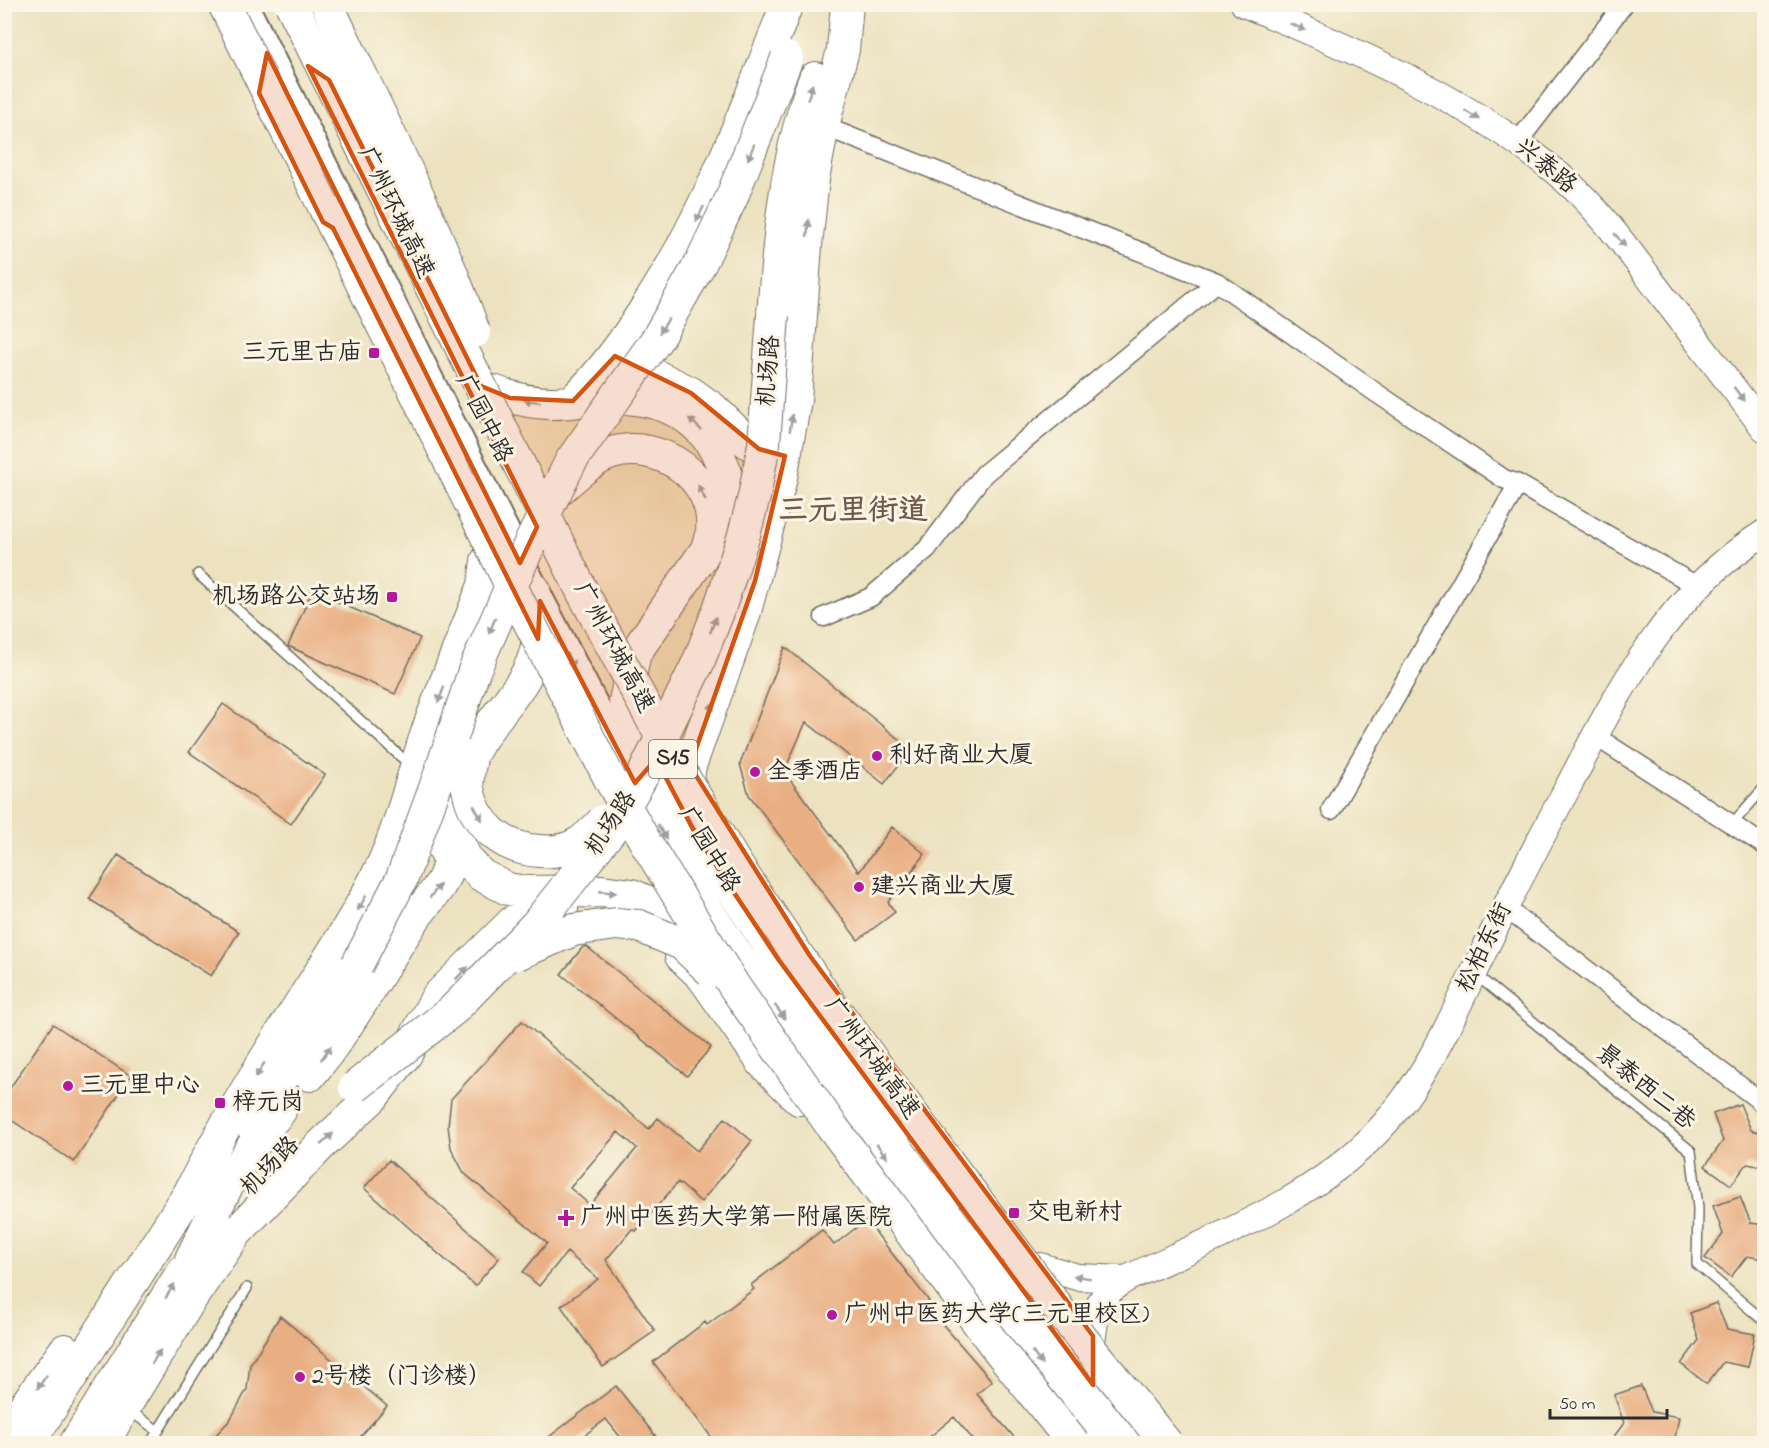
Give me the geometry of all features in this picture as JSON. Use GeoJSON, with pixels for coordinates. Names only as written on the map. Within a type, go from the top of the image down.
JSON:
{"type":"FeatureCollection","features":[{"type":"Feature","properties":{"kind":"highway","name":"S15"},"geometry":{"type":"LineString","coordinates":[[224,4],[520,606],[606,772],[651,852],[734,986],[831,1125],[997,1348],[1074,1443]]}},
{"type":"Feature","properties":{"kind":"highway","name":"广州环城高速"},"geometry":{"type":"LineString","coordinates":[[291,4],[540,491],[583,593],[683,776],[764,907],[832,1005],[1063,1316],[1167,1443]]}},
{"type":"Feature","properties":{"kind":"highway"},"geometry":{"type":"LineString","coordinates":[[327,4],[448,263],[540,491],[611,453],[635,450],[662,454],[683,466],[703,491],[711,519],[712,532],[707,549],[635,653],[625,701]]}},
{"type":"Feature","properties":{"kind":"highway"},"geometry":{"type":"LineString","coordinates":[[573,401],[615,356],[664,281],[706,201],[733,141],[787,4]]}},
{"type":"Feature","properties":{"kind":"highway","name":"机场路"},"geometry":{"type":"LineString","coordinates":[[28,1443],[189,1194],[248,1123],[292,1065],[357,965],[402,878],[540,491],[575,454],[665,326],[701,262],[745,167],[808,4]]}},
{"type":"Feature","properties":{"kind":"highway"},"geometry":{"type":"LineString","coordinates":[[696,835],[687,793],[690,766],[755,581],[785,456],[795,400],[813,179],[843,50],[845,4]]}},
{"type":"Feature","properties":{"kind":"highway","name":"机场路"},"geometry":{"type":"LineString","coordinates":[[75,1443],[115,1400],[191,1259],[226,1215],[271,1166],[327,1111],[453,1010],[503,961],[536,925],[597,848],[616,822],[644,774],[698,663],[743,538],[759,473],[766,421],[780,226],[792,156],[813,84],[845,4]]}},
{"type":"Feature","properties":{"kind":"highway"},"geometry":{"type":"LineString","coordinates":[[615,356],[691,393],[712,408],[746,441],[759,449],[785,456]]}},
{"type":"Feature","properties":{"kind":"highway"},"geometry":{"type":"LineString","coordinates":[[493,391],[510,398],[552,404],[625,398],[645,399],[675,410],[686,417],[710,441],[730,484],[736,515],[729,576]]}},
{"type":"Feature","properties":{"kind":"highway"},"geometry":{"type":"LineString","coordinates":[[189,1194],[214,1145],[366,897],[396,832],[430,724],[484,585],[487,561]]}},
{"type":"Feature","properties":{"kind":"highway"},"geometry":{"type":"LineString","coordinates":[[534,589],[538,627],[535,654],[520,683],[478,741],[471,757],[468,787],[473,806],[489,831],[509,845],[528,850],[565,849],[574,846],[598,826],[644,774]]}},
{"type":"Feature","properties":{"kind":"highway","name":"广园中路"},"geometry":{"type":"LineString","coordinates":[[625,701],[696,835],[741,905],[973,1224],[1138,1443]]}},
{"type":"Feature","properties":{"kind":"highway"},"geometry":{"type":"LineString","coordinates":[[463,703],[448,770],[447,809],[448,820],[461,850],[473,868],[491,881],[508,889],[525,892],[602,891],[633,896],[688,922],[746,965]]}},
{"type":"Feature","properties":{"kind":"highway"},"geometry":{"type":"LineString","coordinates":[[191,1259],[242,1160],[342,1031],[415,918],[444,879],[448,862],[447,854],[442,846],[425,834],[408,830],[396,832]]}},
{"type":"Feature","properties":{"kind":"highway"},"geometry":{"type":"LineString","coordinates":[[102,1443],[115,1400],[190,1300],[236,1233],[321,1145],[372,1098],[406,1054],[437,997],[513,922],[524,916],[552,911],[587,911],[630,924],[657,938],[684,958],[703,977],[763,1064],[799,1099]]}},
{"type":"Feature","properties":{"kind":"highway"},"geometry":{"type":"LineString","coordinates":[[503,961],[573,930],[616,924],[639,926],[682,944],[711,971],[745,1017],[799,1099]]}},
{"type":"Feature","properties":{"kind":"highway","name":"广园中路"},"geometry":{"type":"LineString","coordinates":[[746,965],[962,1258],[1103,1443]]}},
{"type":"Feature","properties":{"kind":"highway"},"geometry":{"type":"LineString","coordinates":[[4,1435],[74,1338],[125,1294]]}},
{"type":"Feature","properties":{"kind":"main road"},"geometry":{"type":"LineString","coordinates":[[216,4],[487,561]]}},
{"type":"Feature","properties":{"kind":"main road","name":"广园中路"},"geometry":{"type":"LineString","coordinates":[[243,4],[361,247],[591,702],[686,874],[746,965]]}},
{"type":"Feature","properties":{"kind":"main road","name":"广园中路"},"geometry":{"type":"LineString","coordinates":[[277,4],[625,701]]}},
{"type":"Feature","properties":{"kind":"main road"},"geometry":{"type":"LineString","coordinates":[[306,4],[493,391]]}},
{"type":"Feature","properties":{"kind":"main road"},"geometry":{"type":"LineString","coordinates":[[259,93],[267,53]]}},
{"type":"Feature","properties":{"kind":"main road"},"geometry":{"type":"LineString","coordinates":[[308,66],[350,95]]}},
{"type":"Feature","properties":{"kind":"main road"},"geometry":{"type":"LineString","coordinates":[[389,232],[392,179]]}},
{"type":"Feature","properties":{"kind":"main road"},"geometry":{"type":"LineString","coordinates":[[324,222],[361,247]]}},
{"type":"Feature","properties":{"kind":"main road"},"geometry":{"type":"LineString","coordinates":[[445,343],[493,391]]}},
{"type":"Feature","properties":{"kind":"main road"},"geometry":{"type":"LineString","coordinates":[[421,366],[429,440],[474,472],[487,561]]}},
{"type":"Feature","properties":{"kind":"main road"},"geometry":{"type":"LineString","coordinates":[[690,766],[774,903],[860,1026],[1093,1336],[1181,1443]]}},
{"type":"Feature","properties":{"kind":"main road"},"geometry":{"type":"LineString","coordinates":[[813,1007],[860,1026]]}},
{"type":"Feature","properties":{"kind":"main road"},"geometry":{"type":"LineString","coordinates":[[799,1099],[903,1242],[998,1366],[1061,1443]]}},
{"type":"Feature","properties":{"kind":"main road"},"geometry":{"type":"LineString","coordinates":[[840,1157],[848,1104]]}},
{"type":"Feature","properties":{"kind":"main road"},"geometry":{"type":"LineString","coordinates":[[892,1114],[952,1151]]}},
{"type":"Feature","properties":{"kind":"main road"},"geometry":{"type":"LineString","coordinates":[[973,1224],[1004,1248],[1040,1266]]}},
{"type":"Feature","properties":{"kind":"main road"},"geometry":{"type":"LineString","coordinates":[[903,1242],[962,1258]]}},
{"type":"Feature","properties":{"kind":"main road"},"geometry":{"type":"LineString","coordinates":[[1093,1336],[1093,1385]]}},
{"type":"Feature","properties":{"kind":"street","name":"兴泰路"},"geometry":{"type":"LineString","coordinates":[[1244,4],[1321,37],[1412,81],[1465,110],[1517,143],[1576,190],[1637,261],[1764,428]]}},
{"type":"Feature","properties":{"kind":"street"},"geometry":{"type":"LineString","coordinates":[[1517,143],[1624,4]]}},
{"type":"Feature","properties":{"kind":"street"},"geometry":{"type":"LineString","coordinates":[[824,126],[1217,282],[1504,479],[1518,484],[1697,586]]}},
{"type":"Feature","properties":{"kind":"street"},"geometry":{"type":"LineString","coordinates":[[824,617],[871,597],[927,549],[984,474],[1217,282]]}},
{"type":"Feature","properties":{"kind":"street"},"geometry":{"type":"LineString","coordinates":[[1331,810],[1518,484]]}},
{"type":"Feature","properties":{"kind":"street","name":"松柏东街"},"geometry":{"type":"LineString","coordinates":[[1126,1279],[1275,1208],[1314,1185],[1345,1162],[1377,1132],[1418,1082],[1504,907],[1594,736],[1646,649],[1697,586],[1764,533]]}},
{"type":"Feature","properties":{"kind":"street"},"geometry":{"type":"LineString","coordinates":[[1594,736],[1764,845]]}},
{"type":"Feature","properties":{"kind":"street"},"geometry":{"type":"LineString","coordinates":[[1504,907],[1764,1104]]}},
{"type":"Feature","properties":{"kind":"street"},"geometry":{"type":"LineString","coordinates":[[1040,1266],[1077,1277],[1126,1279]]}},
{"type":"Feature","properties":{"kind":"street"},"geometry":{"type":"LineString","coordinates":[[1093,1336],[1096,1312],[1100,1302],[1107,1291],[1126,1279]]}},
{"type":"Feature","properties":{"kind":"lane"},"geometry":{"type":"LineString","coordinates":[[198,574],[416,770]]}},
{"type":"Feature","properties":{"kind":"lane"},"geometry":{"type":"LineString","coordinates":[[1731,824],[1764,788]]}},
{"type":"Feature","properties":{"kind":"lane","name":"景泰西二巷"},"geometry":{"type":"LineString","coordinates":[[1473,973],[1691,1151],[1698,1208],[1697,1264],[1764,1321]]}},
{"type":"Feature","properties":{"kind":"lane"},"geometry":{"type":"LineString","coordinates":[[150,1443],[247,1288]]}},
{"type":"Feature","properties":{"kind":"lane"},"geometry":{"type":"LineString","coordinates":[[115,1400],[158,1431]]}},
{"type":"Feature","properties":{"kind":"highlighted area"},"geometry":{"type":"Polygon","coordinates":[[[267,53],[520,563],[537,527],[308,66],[329,80],[481,386],[510,398],[573,401],[615,356],[691,393],[759,449],[785,456],[755,581],[690,766],[810,956],[1093,1336],[1093,1385],[778,959],[696,835],[656,759],[635,783],[540,601],[538,639],[333,228],[323,222],[259,93],[267,53]]]}},
{"type":"Feature","properties":{"kind":"building"},"geometry":{"type":"Polygon","coordinates":[[[312,591],[420,638],[395,694],[288,646],[312,591]]]}},
{"type":"Feature","properties":{"kind":"building","name":"利好商业大厦"},"geometry":{"type":"Polygon","coordinates":[[[785,647],[911,749],[884,784],[806,722],[784,772],[859,872],[892,827],[925,854],[888,902],[895,912],[858,940],[749,795],[740,764],[785,647]]]}},
{"type":"Feature","properties":{"kind":"building"},"geometry":{"type":"Polygon","coordinates":[[[223,704],[325,775],[291,824],[189,752],[223,704]]]}},
{"type":"Feature","properties":{"kind":"building"},"geometry":{"type":"Polygon","coordinates":[[[118,855],[239,932],[211,976],[89,899],[118,855]]]}},
{"type":"Feature","properties":{"kind":"building"},"geometry":{"type":"Polygon","coordinates":[[[586,946],[711,1047],[687,1076],[561,974],[586,946]]]}},
{"type":"Feature","properties":{"kind":"building"},"geometry":{"type":"Polygon","coordinates":[[[522,1021],[649,1129],[658,1118],[697,1151],[725,1118],[752,1141],[701,1202],[678,1182],[636,1231],[632,1229],[606,1260],[655,1331],[603,1367],[561,1306],[598,1279],[567,1252],[539,1286],[523,1272],[547,1243],[464,1173],[451,1148],[448,1126],[451,1099],[522,1021]],[[618,1132],[570,1188],[590,1205],[637,1148],[618,1132]]]}},
{"type":"Feature","properties":{"kind":"building","name":"三元里中心"},"geometry":{"type":"Polygon","coordinates":[[[53,1024],[131,1076],[74,1162],[4,1115],[4,1097],[53,1024]]]}},
{"type":"Feature","properties":{"kind":"building"},"geometry":{"type":"Polygon","coordinates":[[[1740,1104],[1751,1130],[1764,1133],[1764,1167],[1747,1164],[1731,1185],[1705,1166],[1723,1141],[1713,1114],[1740,1104]]]}},
{"type":"Feature","properties":{"kind":"building"},"geometry":{"type":"Polygon","coordinates":[[[389,1160],[499,1258],[475,1286],[364,1188],[389,1160]]]}},
{"type":"Feature","properties":{"kind":"building"},"geometry":{"type":"Polygon","coordinates":[[[1740,1197],[1751,1223],[1764,1225],[1764,1259],[1747,1256],[1731,1277],[1705,1258],[1723,1234],[1713,1206],[1740,1197]]]}},
{"type":"Feature","properties":{"kind":"building","name":"广州中医药大学(三元里校区)"},"geometry":{"type":"Polygon","coordinates":[[[866,1220],[929,1301],[925,1304],[992,1381],[977,1394],[1019,1443],[976,1443],[954,1417],[922,1443],[716,1443],[653,1362],[705,1322],[707,1325],[754,1289],[751,1285],[822,1230],[834,1245],[866,1220]]]}},
{"type":"Feature","properties":{"kind":"building"},"geometry":{"type":"Polygon","coordinates":[[[1716,1303],[1727,1329],[1755,1334],[1748,1367],[1723,1362],[1707,1384],[1681,1364],[1699,1340],[1690,1313],[1716,1303]]]}},
{"type":"Feature","properties":{"kind":"building","name":"2号楼（门诊楼）"},"geometry":{"type":"Polygon","coordinates":[[[280,1316],[387,1406],[355,1443],[208,1443],[230,1420],[247,1389],[250,1365],[280,1316]]]}},
{"type":"Feature","properties":{"kind":"building"},"geometry":{"type":"Polygon","coordinates":[[[616,1386],[661,1443],[625,1443],[606,1419],[574,1443],[541,1443],[616,1386]]]}},
{"type":"Feature","properties":{"kind":"building"},"geometry":{"type":"Polygon","coordinates":[[[1641,1386],[1652,1412],[1679,1417],[1674,1443],[1609,1443],[1624,1423],[1614,1395],[1641,1386]]]}},
{"type":"Feature","properties":{"kind":"place","name":"三元里古庙"},"geometry":{"type":"Point","coordinates":[374,353]}},
{"type":"Feature","properties":{"kind":"place","name":"机场路公交站场"},"geometry":{"type":"Point","coordinates":[392,597]}},
{"type":"Feature","properties":{"kind":"place","name":"利好商业大厦"},"geometry":{"type":"Point","coordinates":[877,756]}},
{"type":"Feature","properties":{"kind":"place","name":"全季酒店"},"geometry":{"type":"Point","coordinates":[755,772]}},
{"type":"Feature","properties":{"kind":"place","name":"建兴商业大厦"},"geometry":{"type":"Point","coordinates":[859,887]}},
{"type":"Feature","properties":{"kind":"place","name":"三元里中心"},"geometry":{"type":"Point","coordinates":[68,1086]}},
{"type":"Feature","properties":{"kind":"place","name":"梓元岗"},"geometry":{"type":"Point","coordinates":[220,1103]}},
{"type":"Feature","properties":{"kind":"place","name":"交电新村"},"geometry":{"type":"Point","coordinates":[1014,1213]}},
{"type":"Feature","properties":{"kind":"place","name":"广州中医药大学第一附属医院"},"geometry":{"type":"Point","coordinates":[566,1218]}},
{"type":"Feature","properties":{"kind":"place","name":"广州中医药大学(三元里校区)"},"geometry":{"type":"Point","coordinates":[832,1315]}},
{"type":"Feature","properties":{"kind":"place","name":"2号楼（门诊楼）"},"geometry":{"type":"Point","coordinates":[300,1377]}},
{"type":"Feature","properties":{"kind":"district","name":"三元里街道"},"geometry":{"type":"Point","coordinates":[853,512]}}]}
